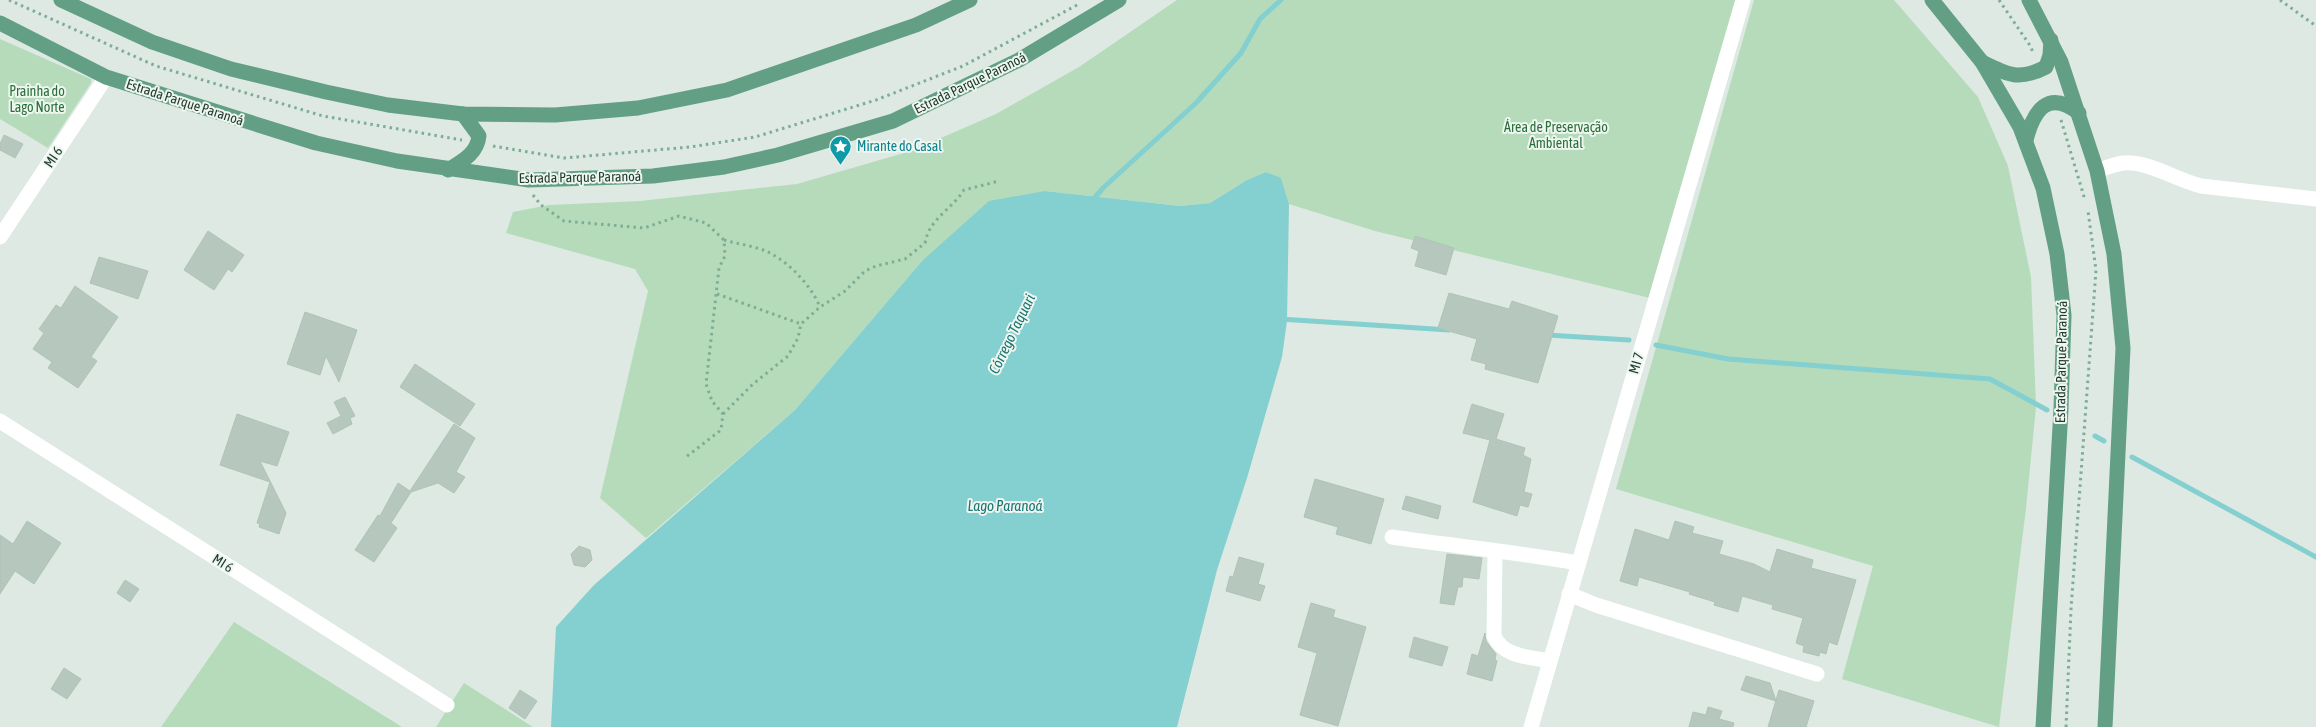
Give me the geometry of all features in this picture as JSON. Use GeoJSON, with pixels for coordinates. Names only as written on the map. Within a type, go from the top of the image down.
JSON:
{"type":"FeatureCollection","features":[{"type":"Feature","properties":{"kind":"main road"},"geometry":{"type":"LineString","coordinates":[[61,0],[152,42],[231,69],[388,105],[463,114],[555,115],[638,108],[728,90],[916,25],[970,0]]}},
{"type":"Feature","properties":{"kind":"main road","name":"Estrada Parque Paranoá"},"geometry":{"type":"LineString","coordinates":[[0,23],[106,77],[316,143],[396,162],[529,180],[653,176],[724,167],[778,155],[893,120],[1020,60],[1119,0]]}},
{"type":"Feature","properties":{"kind":"main road","name":"Estrada Parque Paranoá"},"geometry":{"type":"LineString","coordinates":[[1932,0],[1982,62],[2016,118],[2026,140],[2042,188],[2057,254],[2064,316],[2061,409],[2043,727]]}},
{"type":"Feature","properties":{"kind":"main road"},"geometry":{"type":"LineString","coordinates":[[2028,0],[2051,40],[2061,62],[2079,113],[2097,171],[2114,254],[2123,348],[2105,727]]}},
{"type":"Feature","properties":{"kind":"main road"},"geometry":{"type":"LineString","coordinates":[[1982,62],[2003,72],[2021,76],[2032,74],[2046,67],[2050,55],[2051,40]]}},
{"type":"Feature","properties":{"kind":"main road"},"geometry":{"type":"LineString","coordinates":[[2026,140],[2035,114],[2047,105],[2062,103],[2079,113]]}},
{"type":"Feature","properties":{"kind":"main road"},"geometry":{"type":"LineString","coordinates":[[448,170],[466,159],[478,143],[479,136],[463,114]]}},
{"type":"Feature","properties":{"kind":"street","name":"MI 7"},"geometry":{"type":"LineString","coordinates":[[1531,727],[1743,0]]}},
{"type":"Feature","properties":{"kind":"street","name":"MI 6"},"geometry":{"type":"LineString","coordinates":[[0,237],[106,77]]}},
{"type":"Feature","properties":{"kind":"street"},"geometry":{"type":"LineString","coordinates":[[2097,171],[2122,163],[2134,163],[2146,165],[2183,182],[2201,186],[2316,198]]}},
{"type":"Feature","properties":{"kind":"street","name":"MI 6"},"geometry":{"type":"LineString","coordinates":[[0,421],[447,705]]}},
{"type":"Feature","properties":{"kind":"street"},"geometry":{"type":"LineString","coordinates":[[1392,537],[1578,563]]}},
{"type":"Feature","properties":{"kind":"street"},"geometry":{"type":"LineString","coordinates":[[1495,552],[1494,636],[1498,645],[1508,652],[1550,661]]}},
{"type":"Feature","properties":{"kind":"street"},"geometry":{"type":"LineString","coordinates":[[1569,594],[1596,605],[1817,674]]}},
{"type":"Feature","properties":{"kind":"path"},"geometry":{"type":"LineString","coordinates":[[2280,0],[2316,26]]}},
{"type":"Feature","properties":{"kind":"path"},"geometry":{"type":"LineString","coordinates":[[529,180],[532,194],[541,206],[564,221],[644,228],[679,216],[706,223],[724,240],[765,251],[783,260],[815,294],[820,307]]}},
{"type":"Feature","properties":{"kind":"path"},"geometry":{"type":"LineString","coordinates":[[686,457],[721,430],[723,414],[753,384],[788,356],[798,338],[801,324],[820,307],[845,291],[865,271],[876,266],[905,259],[912,254],[925,243],[928,230],[957,201],[964,190],[999,181]]}},
{"type":"Feature","properties":{"kind":"path"},"geometry":{"type":"LineString","coordinates":[[723,414],[712,401],[706,384],[719,268],[725,256],[724,240]]}},
{"type":"Feature","properties":{"kind":"path"},"geometry":{"type":"LineString","coordinates":[[717,294],[801,324]]}},
{"type":"Feature","properties":{"kind":"green space","name":"Área de Preservação Ambiental"},"geometry":{"type":"Polygon","coordinates":[[[1177,0],[1742,0],[1650,298],[1375,231],[1289,204],[1281,179],[1266,172],[1247,180],[1210,203],[1180,206],[1045,191],[922,261],[795,410],[646,538],[600,498],[648,291],[635,269],[506,233],[513,212],[549,205],[640,201],[797,184],[911,151],[996,114],[1079,67],[1177,0]]]}},
{"type":"Feature","properties":{"kind":"green space"},"geometry":{"type":"Polygon","coordinates":[[[1754,0],[1894,0],[1978,97],[2008,166],[2031,277],[2036,407],[2026,508],[1999,727],[1842,679],[1873,566],[1616,489],[1754,0]]]}},
{"type":"Feature","properties":{"kind":"green space","name":"Prainha do Lago Norte"},"geometry":{"type":"Polygon","coordinates":[[[0,39],[91,79],[91,83],[48,148],[0,119],[0,39]]]}},
{"type":"Feature","properties":{"kind":"green space"},"geometry":{"type":"Polygon","coordinates":[[[234,622],[402,727],[161,727],[234,622]]]}},
{"type":"Feature","properties":{"kind":"green space"},"geometry":{"type":"Polygon","coordinates":[[[464,683],[533,727],[436,727],[464,683]]]}},
{"type":"Feature","properties":{"kind":"water","name":"Lago Paranoá"},"geometry":{"type":"Polygon","coordinates":[[[1266,172],[1281,178],[1289,204],[1287,321],[1282,357],[1247,478],[1217,570],[1177,727],[551,727],[556,627],[594,585],[795,410],[922,261],[989,201],[1045,191],[1180,206],[1210,203],[1247,180],[1266,172]]]}},
{"type":"Feature","properties":{"kind":"building"},"geometry":{"type":"Polygon","coordinates":[[[4,135],[23,144],[15,158],[0,150],[0,144],[4,135]]]}},
{"type":"Feature","properties":{"kind":"building"},"geometry":{"type":"Polygon","coordinates":[[[208,231],[244,255],[232,272],[228,269],[214,290],[184,270],[208,231]]]}},
{"type":"Feature","properties":{"kind":"building"},"geometry":{"type":"Polygon","coordinates":[[[1415,236],[1454,248],[1446,275],[1415,266],[1419,251],[1411,248],[1415,236]]]}},
{"type":"Feature","properties":{"kind":"building"},"geometry":{"type":"Polygon","coordinates":[[[99,257],[148,271],[138,299],[90,283],[99,257]]]}},
{"type":"Feature","properties":{"kind":"building"},"geometry":{"type":"Polygon","coordinates":[[[75,286],[118,317],[91,357],[97,361],[78,388],[48,368],[52,362],[33,349],[44,333],[39,329],[56,305],[61,308],[75,286]]]}},
{"type":"Feature","properties":{"kind":"building"},"geometry":{"type":"Polygon","coordinates":[[[1449,293],[1509,309],[1512,301],[1558,316],[1538,383],[1485,369],[1486,364],[1471,360],[1477,339],[1438,328],[1449,293]]]}},
{"type":"Feature","properties":{"kind":"building"},"geometry":{"type":"Polygon","coordinates":[[[305,312],[357,330],[339,382],[326,356],[320,375],[287,364],[305,312]]]}},
{"type":"Feature","properties":{"kind":"building"},"geometry":{"type":"Polygon","coordinates":[[[415,364],[475,404],[460,426],[400,387],[415,364]]]}},
{"type":"Feature","properties":{"kind":"building"},"geometry":{"type":"Polygon","coordinates":[[[345,397],[355,416],[350,418],[352,424],[333,434],[327,423],[341,416],[334,402],[345,397]]]}},
{"type":"Feature","properties":{"kind":"building"},"geometry":{"type":"Polygon","coordinates":[[[1472,404],[1504,414],[1496,439],[1525,448],[1523,455],[1531,459],[1524,492],[1532,494],[1528,507],[1520,505],[1517,516],[1473,502],[1490,440],[1463,433],[1472,404]]]}},
{"type":"Feature","properties":{"kind":"building"},"geometry":{"type":"Polygon","coordinates":[[[237,414],[289,432],[277,466],[260,461],[286,513],[279,534],[259,527],[260,524],[257,523],[270,482],[220,465],[237,414]]]}},
{"type":"Feature","properties":{"kind":"building"},"geometry":{"type":"Polygon","coordinates":[[[454,424],[475,438],[456,472],[465,477],[454,493],[438,483],[411,492],[391,523],[397,528],[374,562],[355,550],[378,515],[380,516],[398,483],[410,491],[454,424]]]}},
{"type":"Feature","properties":{"kind":"building"},"geometry":{"type":"Polygon","coordinates":[[[1315,479],[1384,499],[1371,544],[1336,534],[1338,527],[1304,517],[1315,479]]]}},
{"type":"Feature","properties":{"kind":"building"},"geometry":{"type":"Polygon","coordinates":[[[1406,496],[1441,506],[1438,519],[1402,509],[1406,496]]]}},
{"type":"Feature","properties":{"kind":"building"},"geometry":{"type":"Polygon","coordinates":[[[27,521],[61,543],[34,584],[15,571],[0,594],[0,535],[13,544],[27,521]]]}},
{"type":"Feature","properties":{"kind":"building"},"geometry":{"type":"Polygon","coordinates":[[[1675,521],[1694,527],[1692,533],[1723,541],[1719,554],[1754,564],[1770,572],[1777,549],[1813,560],[1811,568],[1856,580],[1837,645],[1829,642],[1826,654],[1820,652],[1819,656],[1803,652],[1804,646],[1796,643],[1803,618],[1772,609],[1773,605],[1742,596],[1738,612],[1714,605],[1715,602],[1689,594],[1690,592],[1639,577],[1637,586],[1620,581],[1635,529],[1669,540],[1675,521]]]}},
{"type":"Feature","properties":{"kind":"building"},"geometry":{"type":"Polygon","coordinates":[[[579,546],[590,550],[592,560],[585,567],[574,565],[571,554],[579,546]]]}},
{"type":"Feature","properties":{"kind":"building"},"geometry":{"type":"Polygon","coordinates":[[[1447,554],[1482,558],[1479,579],[1463,577],[1462,587],[1458,587],[1454,605],[1440,603],[1447,554]]]}},
{"type":"Feature","properties":{"kind":"building"},"geometry":{"type":"Polygon","coordinates":[[[1239,557],[1264,564],[1258,584],[1265,586],[1260,601],[1226,591],[1230,576],[1233,577],[1239,557]]]}},
{"type":"Feature","properties":{"kind":"building"},"geometry":{"type":"Polygon","coordinates":[[[125,580],[139,589],[130,602],[117,593],[125,580]]]}},
{"type":"Feature","properties":{"kind":"building"},"geometry":{"type":"Polygon","coordinates":[[[1311,603],[1335,610],[1333,617],[1366,627],[1338,726],[1300,715],[1317,653],[1298,647],[1311,603]]]}},
{"type":"Feature","properties":{"kind":"building"},"geometry":{"type":"Polygon","coordinates":[[[1485,633],[1486,641],[1496,654],[1495,660],[1497,661],[1492,681],[1467,674],[1472,654],[1478,656],[1485,633]]]}},
{"type":"Feature","properties":{"kind":"building"},"geometry":{"type":"Polygon","coordinates":[[[1414,637],[1448,647],[1442,666],[1409,657],[1414,637]]]}},
{"type":"Feature","properties":{"kind":"building"},"geometry":{"type":"Polygon","coordinates":[[[64,668],[81,679],[67,699],[51,689],[64,668]]]}},
{"type":"Feature","properties":{"kind":"building"},"geometry":{"type":"Polygon","coordinates":[[[1746,676],[1770,683],[1776,701],[1741,690],[1746,676]]]}},
{"type":"Feature","properties":{"kind":"building"},"geometry":{"type":"Polygon","coordinates":[[[520,690],[537,701],[525,719],[509,708],[520,690]]]}},
{"type":"Feature","properties":{"kind":"building"},"geometry":{"type":"Polygon","coordinates":[[[1779,690],[1814,701],[1806,727],[1768,727],[1779,690]]]}},
{"type":"Feature","properties":{"kind":"building"},"geometry":{"type":"Polygon","coordinates":[[[1708,707],[1722,711],[1719,719],[1734,723],[1733,727],[1689,727],[1693,712],[1706,715],[1708,707]]]}},
{"type":"Feature","properties":{"kind":"waterway","name":"Córrego Taquari"},"geometry":{"type":"LineString","coordinates":[[1091,202],[1103,188],[1196,103],[1241,53],[1260,19],[1281,0]]}},
{"type":"Feature","properties":{"kind":"waterway"},"geometry":{"type":"LineString","coordinates":[[1280,319],[1449,330]]}},
{"type":"Feature","properties":{"kind":"waterway"},"geometry":{"type":"LineString","coordinates":[[1547,335],[1629,340]]}},
{"type":"Feature","properties":{"kind":"waterway"},"geometry":{"type":"LineString","coordinates":[[1656,345],[1728,359],[1990,379],[2047,410]]}},
{"type":"Feature","properties":{"kind":"waterway"},"geometry":{"type":"LineString","coordinates":[[2095,436],[2104,441]]}},
{"type":"Feature","properties":{"kind":"waterway"},"geometry":{"type":"LineString","coordinates":[[2132,457],[2316,557]]}},
{"type":"Feature","properties":{"kind":"place","name":"Mirante do Casal"},"geometry":{"type":"Point","coordinates":[841,165]}}]}
